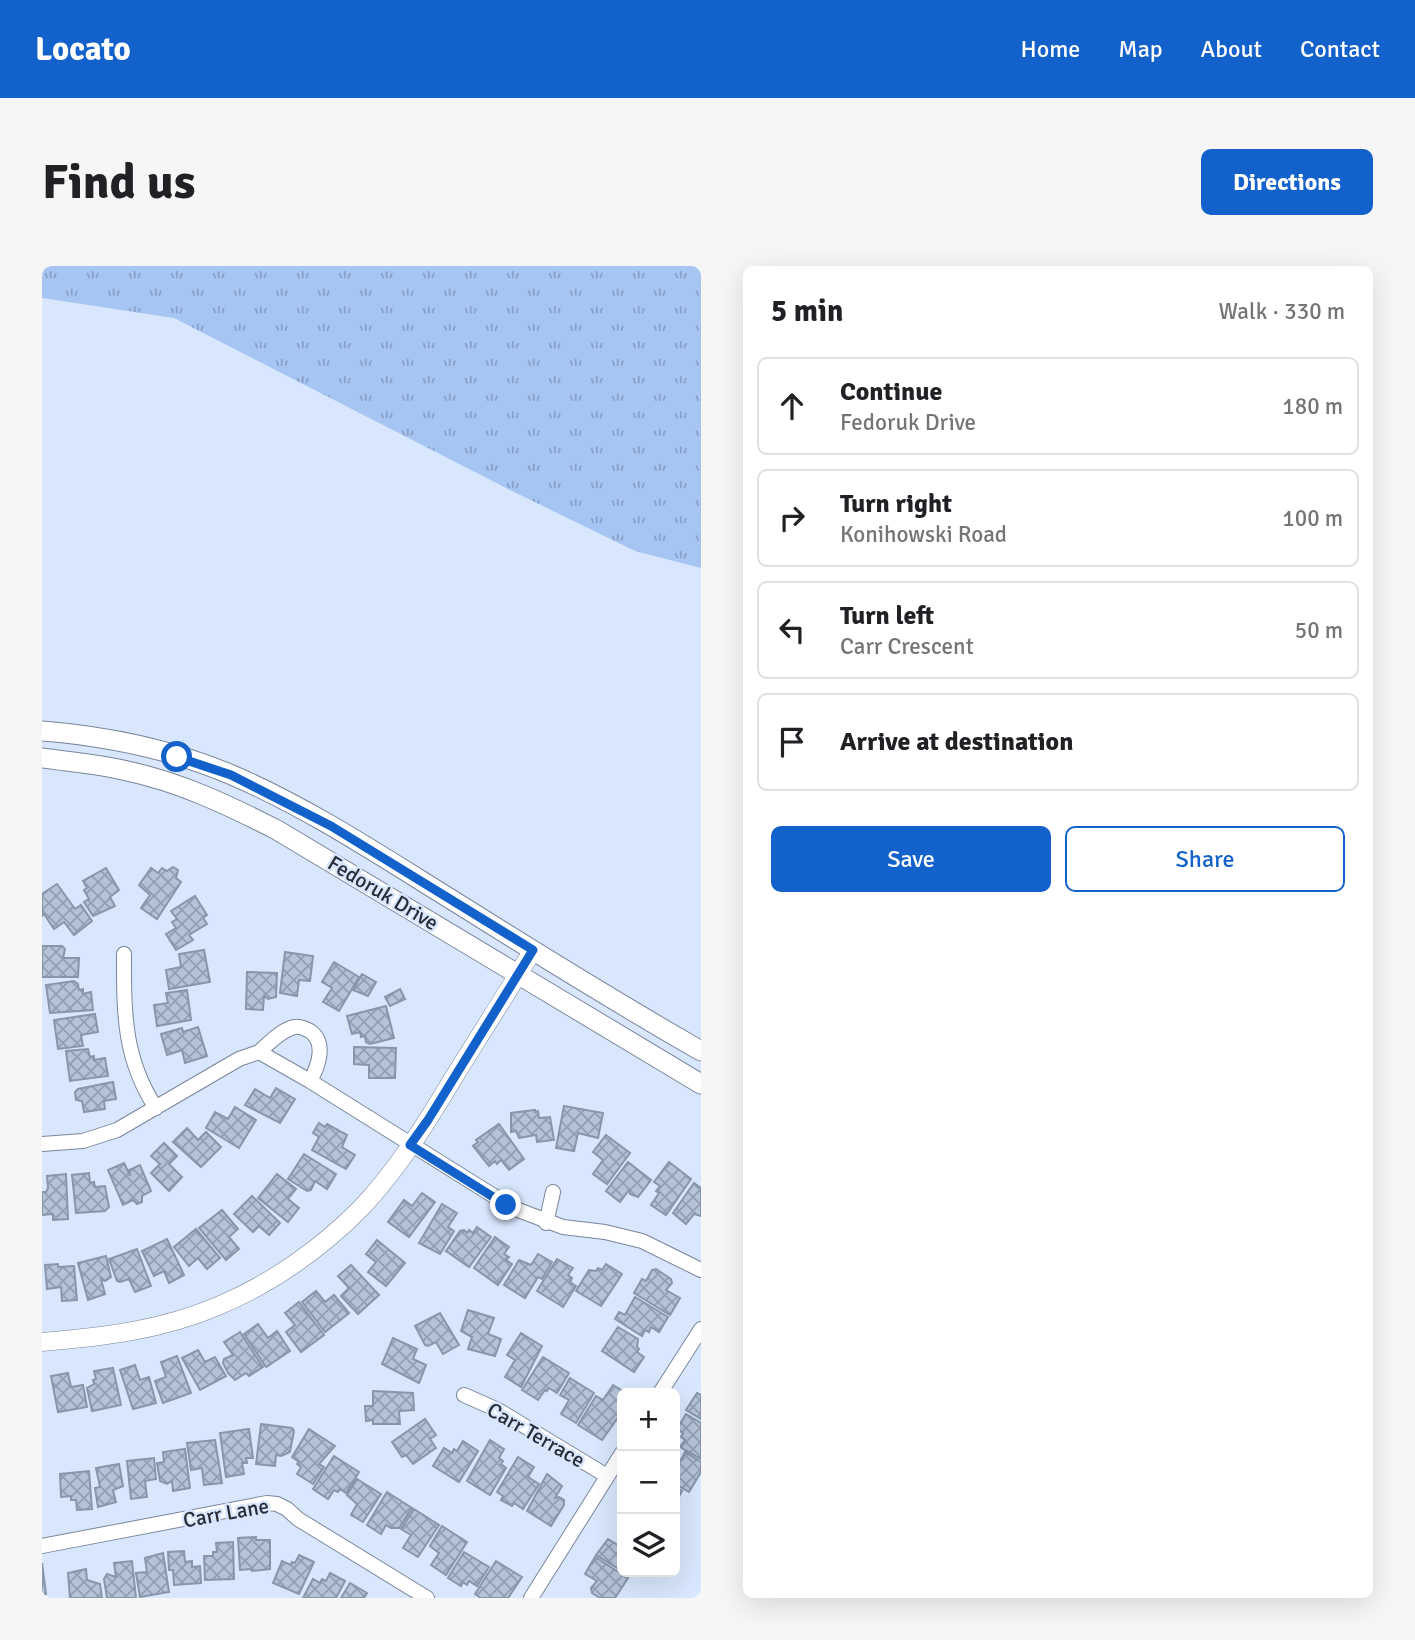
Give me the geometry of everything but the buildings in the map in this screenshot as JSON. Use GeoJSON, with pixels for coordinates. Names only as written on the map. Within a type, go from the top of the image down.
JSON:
{"type":"FeatureCollection","features":[{"type":"Feature","properties":{"kind":"main road","name":"Fedoruk Drive"},"geometry":{"type":"LineString","coordinates":[[42,731],[72,733],[119,742],[231,775],[331,826],[701,1051]]}},
{"type":"Feature","properties":{"kind":"main road","name":"Fedoruk Drive"},"geometry":{"type":"LineString","coordinates":[[42,758],[127,771],[195,792],[236,809],[277,830],[701,1084]]}},
{"type":"Feature","properties":{"kind":"street"},"geometry":{"type":"LineString","coordinates":[[42,1342],[109,1336],[193,1315],[244,1294],[295,1263],[339,1229],[386,1179],[428,1120],[533,950]]}},
{"type":"Feature","properties":{"kind":"street"},"geometry":{"type":"LineString","coordinates":[[124,954],[124,1021],[127,1038],[149,1097],[156,1108]]}},
{"type":"Feature","properties":{"kind":"street"},"geometry":{"type":"LineString","coordinates":[[42,1144],[83,1141],[102,1135],[156,1108],[239,1059],[259,1052],[285,1031],[295,1027],[305,1028],[314,1035],[320,1047],[316,1071],[310,1081]]}},
{"type":"Feature","properties":{"kind":"street"},"geometry":{"type":"LineString","coordinates":[[259,1052],[310,1081],[506,1205],[546,1223],[642,1241],[701,1270]]}},
{"type":"Feature","properties":{"kind":"street"},"geometry":{"type":"LineString","coordinates":[[546,1223],[553,1192]]}},
{"type":"Feature","properties":{"kind":"street"},"geometry":{"type":"LineString","coordinates":[[663,1388],[701,1329]]}},
{"type":"Feature","properties":{"kind":"street","name":"Carr Terrace"},"geometry":{"type":"LineString","coordinates":[[464,1395],[498,1410],[607,1476]]}},
{"type":"Feature","properties":{"kind":"street"},"geometry":{"type":"LineString","coordinates":[[531,1598],[617,1460]]}},
{"type":"Feature","properties":{"kind":"street","name":"Carr Lane"},"geometry":{"type":"LineString","coordinates":[[42,1546],[267,1503],[277,1504],[427,1598]]}},
{"type":"Feature","properties":{"kind":"green space"},"geometry":{"type":"Polygon","coordinates":[[[42,266],[701,266],[701,568],[635,551],[174,318],[42,298],[42,266]]]}},
{"type":"Feature","properties":{"kind":"route"},"geometry":{"type":"LineString","coordinates":[[177,757],[231,775],[285,801],[331,826],[533,950],[410,1145],[506,1205]]}}]}
